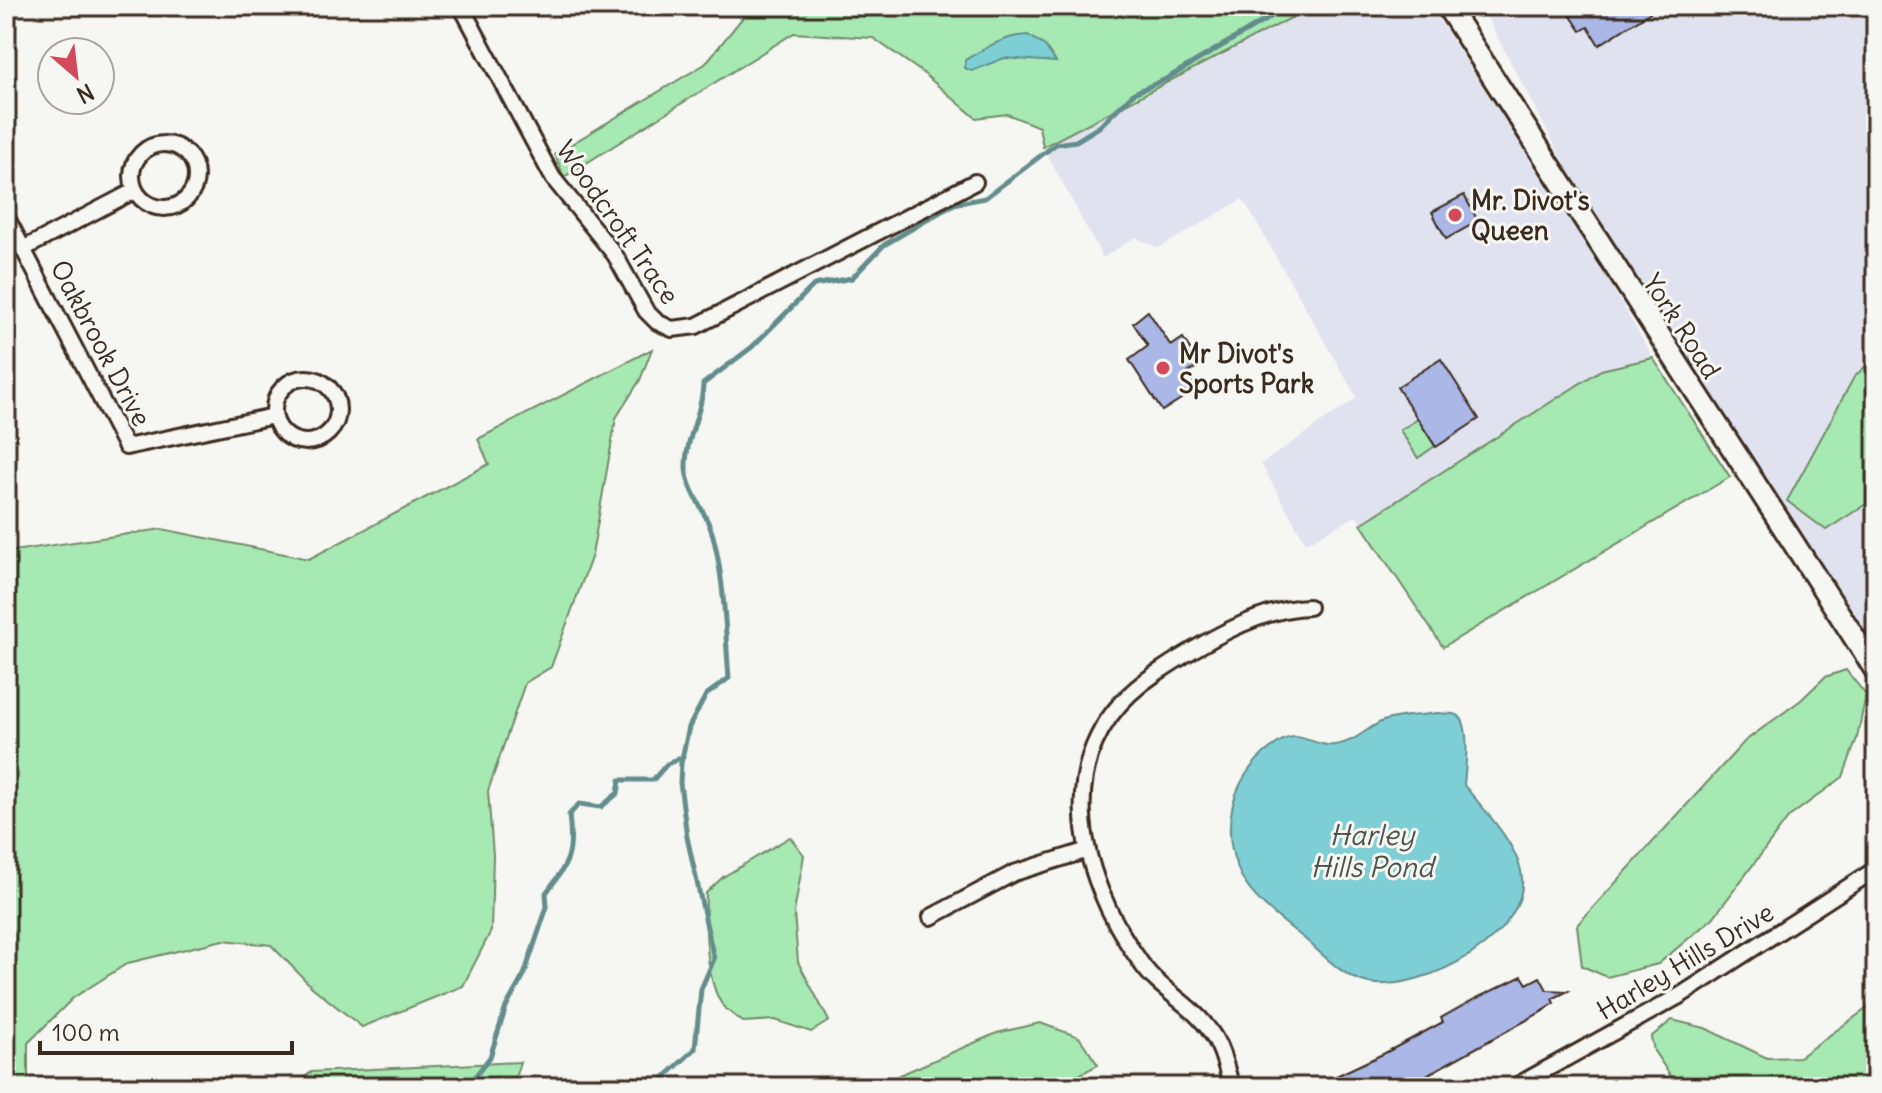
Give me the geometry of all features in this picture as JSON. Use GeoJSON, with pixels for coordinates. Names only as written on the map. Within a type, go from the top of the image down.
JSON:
{"type":"FeatureCollection","features":[{"type":"Feature","properties":{"kind":"street","name":"Woodcroft Trace"},"geometry":{"type":"LineString","coordinates":[[461,6],[553,178],[615,255],[651,317],[664,327],[680,329],[696,326],[975,182]]}},
{"type":"Feature","properties":{"kind":"street","name":"York Road"},"geometry":{"type":"LineString","coordinates":[[1447,6],[1876,671]]}},
{"type":"Feature","properties":{"kind":"street"},"geometry":{"type":"LineString","coordinates":[[170,144],[188,155],[194,163],[196,184],[191,194],[175,207],[155,208],[134,191],[131,181],[135,161],[150,147],[170,144]]}},
{"type":"Feature","properties":{"kind":"street"},"geometry":{"type":"LineString","coordinates":[[23,249],[134,191]]}},
{"type":"Feature","properties":{"kind":"street","name":"Oakbrook Drive"},"geometry":{"type":"LineString","coordinates":[[6,216],[126,447],[274,416]]}},
{"type":"Feature","properties":{"kind":"street"},"geometry":{"type":"LineString","coordinates":[[299,378],[325,384],[337,401],[338,412],[331,431],[313,442],[293,440],[284,434],[274,416],[276,396],[299,378]]}},
{"type":"Feature","properties":{"kind":"street"},"geometry":{"type":"LineString","coordinates":[[1232,1087],[1222,1054],[1209,1029],[1140,963],[1099,887],[1085,851],[1082,803],[1086,773],[1103,732],[1123,703],[1159,672],[1264,614],[1309,607]]}},
{"type":"Feature","properties":{"kind":"street"},"geometry":{"type":"LineString","coordinates":[[931,917],[1014,873],[1085,851]]}},
{"type":"Feature","properties":{"kind":"street","name":"Harley Hills Drive"},"geometry":{"type":"LineString","coordinates":[[1514,1087],[1681,995],[1876,869]]}},
{"type":"Feature","properties":{"kind":"shaded area"},"geometry":{"type":"Polygon","coordinates":[[[1315,6],[1430,6],[1596,259],[1653,358],[1601,370],[1361,524],[1356,516],[1306,543],[1261,464],[1357,398],[1243,199],[1159,248],[1135,237],[1103,258],[1043,147],[1315,6]]]}},
{"type":"Feature","properties":{"kind":"shaded area"},"geometry":{"type":"Polygon","coordinates":[[[1481,6],[1876,6],[1876,653],[1601,233],[1481,6]]]}},
{"type":"Feature","properties":{"kind":"green space"},"geometry":{"type":"Polygon","coordinates":[[[752,6],[1314,6],[1043,147],[1039,127],[1007,114],[976,118],[923,73],[873,38],[794,33],[564,177],[555,154],[705,64],[752,6]]]}},
{"type":"Feature","properties":{"kind":"green space"},"geometry":{"type":"Polygon","coordinates":[[[652,349],[640,380],[616,418],[592,555],[551,667],[525,683],[488,791],[493,855],[491,931],[463,986],[362,1027],[312,987],[271,945],[223,940],[128,963],[73,998],[28,1043],[28,1087],[6,1087],[6,552],[162,529],[309,559],[489,464],[478,439],[652,349]]]}},
{"type":"Feature","properties":{"kind":"green space"},"geometry":{"type":"Polygon","coordinates":[[[1876,356],[1876,492],[1866,504],[1826,530],[1787,501],[1854,377],[1876,356]]]}},
{"type":"Feature","properties":{"kind":"green space"},"geometry":{"type":"Polygon","coordinates":[[[1653,358],[1730,477],[1443,647],[1361,524],[1601,370],[1653,358]]]}},
{"type":"Feature","properties":{"kind":"green space"},"geometry":{"type":"Polygon","coordinates":[[[1418,419],[1435,446],[1418,458],[1400,430],[1418,419]]]}},
{"type":"Feature","properties":{"kind":"green space"},"geometry":{"type":"Polygon","coordinates":[[[1846,670],[1866,695],[1857,738],[1843,777],[1789,817],[1713,918],[1658,964],[1607,977],[1582,966],[1577,925],[1745,741],[1801,700],[1825,677],[1846,670]]]}},
{"type":"Feature","properties":{"kind":"green space"},"geometry":{"type":"Polygon","coordinates":[[[790,837],[804,855],[794,913],[798,962],[829,1021],[811,1032],[775,1020],[743,1022],[730,1012],[717,995],[707,951],[706,893],[723,877],[790,837]]]}},
{"type":"Feature","properties":{"kind":"green space"},"geometry":{"type":"Polygon","coordinates":[[[1876,1002],[1876,1074],[1850,1087],[1678,1087],[1654,1051],[1651,1037],[1672,1020],[1705,1028],[1767,1058],[1799,1057],[1876,1002]]]}},
{"type":"Feature","properties":{"kind":"green space"},"geometry":{"type":"Polygon","coordinates":[[[1040,1023],[1079,1037],[1098,1065],[1056,1087],[872,1087],[997,1033],[1040,1023]]]}},
{"type":"Feature","properties":{"kind":"green space"},"geometry":{"type":"Polygon","coordinates":[[[520,1062],[512,1087],[294,1087],[311,1072],[520,1062]]]}},
{"type":"Feature","properties":{"kind":"water"},"geometry":{"type":"Polygon","coordinates":[[[1028,35],[1045,46],[1056,62],[1004,58],[972,71],[965,68],[965,60],[987,47],[1028,35]]]}},
{"type":"Feature","properties":{"kind":"water","name":"Harley Hills Pond"},"geometry":{"type":"Polygon","coordinates":[[[1437,713],[1455,714],[1462,719],[1466,747],[1464,785],[1512,848],[1521,871],[1521,894],[1511,916],[1493,937],[1445,969],[1392,984],[1369,983],[1334,965],[1253,894],[1237,867],[1231,846],[1233,805],[1250,768],[1265,753],[1289,737],[1328,745],[1342,744],[1383,721],[1437,713]]]}},
{"type":"Feature","properties":{"kind":"building"},"geometry":{"type":"Polygon","coordinates":[[[1564,6],[1660,6],[1599,45],[1588,27],[1581,31],[1564,6]]]}},
{"type":"Feature","properties":{"kind":"building"},"geometry":{"type":"Polygon","coordinates":[[[1464,195],[1478,221],[1446,239],[1432,212],[1464,195]]]}},
{"type":"Feature","properties":{"kind":"building"},"geometry":{"type":"Polygon","coordinates":[[[1148,311],[1171,346],[1183,338],[1200,365],[1188,373],[1198,388],[1162,411],[1129,360],[1148,346],[1133,323],[1148,311]]]}},
{"type":"Feature","properties":{"kind":"building"},"geometry":{"type":"Polygon","coordinates":[[[1441,359],[1479,419],[1436,447],[1397,387],[1441,359]]]}},
{"type":"Feature","properties":{"kind":"building"},"geometry":{"type":"Polygon","coordinates":[[[1522,976],[1527,984],[1540,977],[1547,990],[1568,991],[1552,999],[1554,1003],[1545,1010],[1405,1087],[1313,1087],[1385,1053],[1443,1022],[1441,1018],[1473,1000],[1522,976]]]}},
{"type":"Feature","properties":{"kind":"waterway"},"geometry":{"type":"LineString","coordinates":[[654,1087],[695,1049],[701,989],[714,959],[687,837],[680,783],[689,727],[706,695],[729,678],[717,553],[686,468],[688,446],[703,384],[752,347],[814,285],[852,278],[884,245],[954,204],[985,198],[1056,144],[1076,141],[1099,127],[1134,93],[1166,79],[1289,6]]}},
{"type":"Feature","properties":{"kind":"waterway"},"geometry":{"type":"LineString","coordinates":[[467,1087],[490,1057],[506,1007],[524,975],[547,907],[546,893],[568,857],[571,840],[569,815],[579,804],[601,807],[618,793],[620,780],[653,780],[667,764],[683,757]]}},
{"type":"Feature","properties":{"kind":"place","name":"Mr. Divot's Queen"},"geometry":{"type":"Point","coordinates":[1455,215]}},
{"type":"Feature","properties":{"kind":"place","name":"Mr Divot's Sports Park"},"geometry":{"type":"Point","coordinates":[1163,368]}}]}
